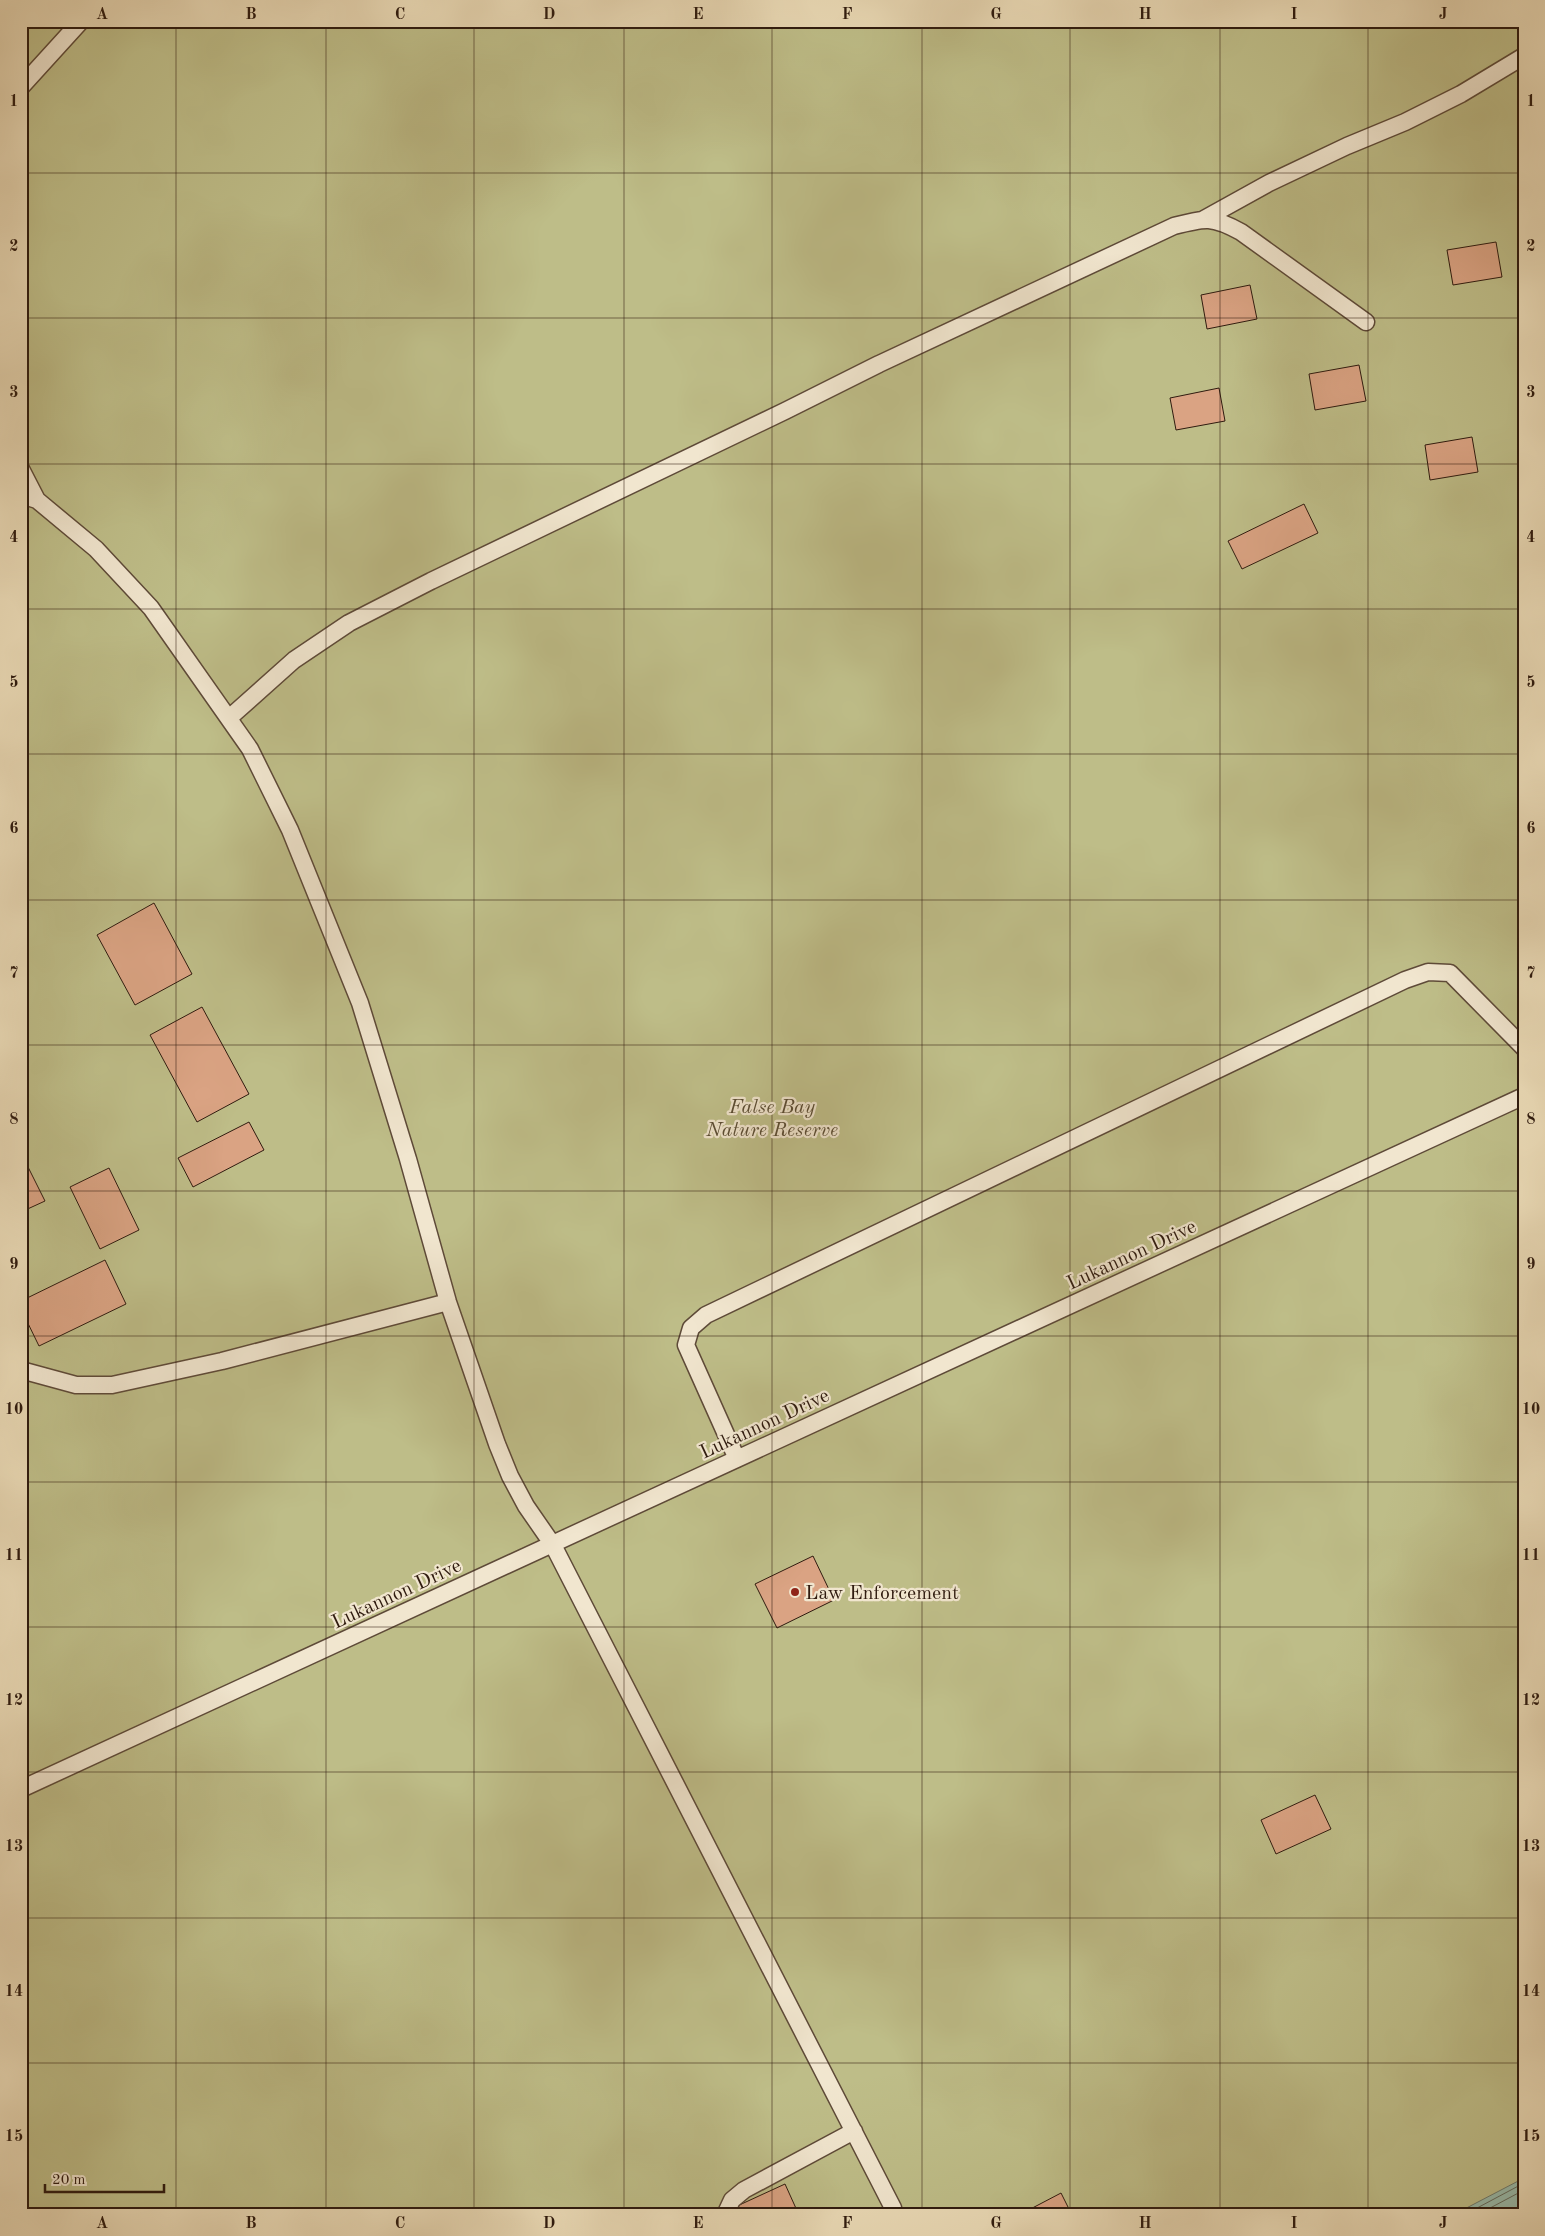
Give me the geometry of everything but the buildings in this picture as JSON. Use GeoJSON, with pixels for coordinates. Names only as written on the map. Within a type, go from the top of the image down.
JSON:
{"type":"FeatureCollection","features":[{"type":"Feature","properties":{"kind":"lane"},"geometry":{"type":"LineString","coordinates":[[21,87],[81,21]]}},
{"type":"Feature","properties":{"kind":"lane"},"geometry":{"type":"LineString","coordinates":[[228,718],[294,660],[349,623],[431,580],[1048,284],[1174,226],[1204,219],[1269,183],[1347,146],[1405,122],[1461,94],[1524,56]]}},
{"type":"Feature","properties":{"kind":"lane"},"geometry":{"type":"LineString","coordinates":[[1204,219],[1221,221],[1241,232],[1366,322]]}},
{"type":"Feature","properties":{"kind":"lane"},"geometry":{"type":"LineString","coordinates":[[21,469],[38,500],[96,549],[151,608],[250,750],[290,830],[360,1003],[408,1159],[448,1302],[510,1476],[526,1506],[552,1545],[893,2208]]}},
{"type":"Feature","properties":{"kind":"lane"},"geometry":{"type":"LineString","coordinates":[[21,495],[38,500]]}},
{"type":"Feature","properties":{"kind":"lane"},"geometry":{"type":"LineString","coordinates":[[737,1459],[686,1345],[691,1328],[706,1315],[1387,989],[1428,972],[1450,973],[1524,1048]]}},
{"type":"Feature","properties":{"kind":"lane","name":"Lukannon Drive"},"geometry":{"type":"LineString","coordinates":[[21,1789],[1524,1096]]}},
{"type":"Feature","properties":{"kind":"lane"},"geometry":{"type":"LineString","coordinates":[[21,1370],[76,1385],[112,1385],[222,1361],[448,1302]]}},
{"type":"Feature","properties":{"kind":"lane"},"geometry":{"type":"LineString","coordinates":[[725,2215],[732,2200],[744,2190],[854,2131]]}},
{"type":"Feature","properties":{"kind":"green space","name":"False Bay Nature Reserve"},"geometry":{"type":"Polygon","coordinates":[[[21,21],[1524,21],[1524,2215],[21,2215],[21,21]]]}},
{"type":"Feature","properties":{"kind":"water"},"geometry":{"type":"Polygon","coordinates":[[[1524,2178],[1524,2215],[1453,2215],[1524,2178]]]}},
{"type":"Feature","properties":{"kind":"place","name":"Law Enforcement"},"geometry":{"type":"Point","coordinates":[795,1592]}}]}
